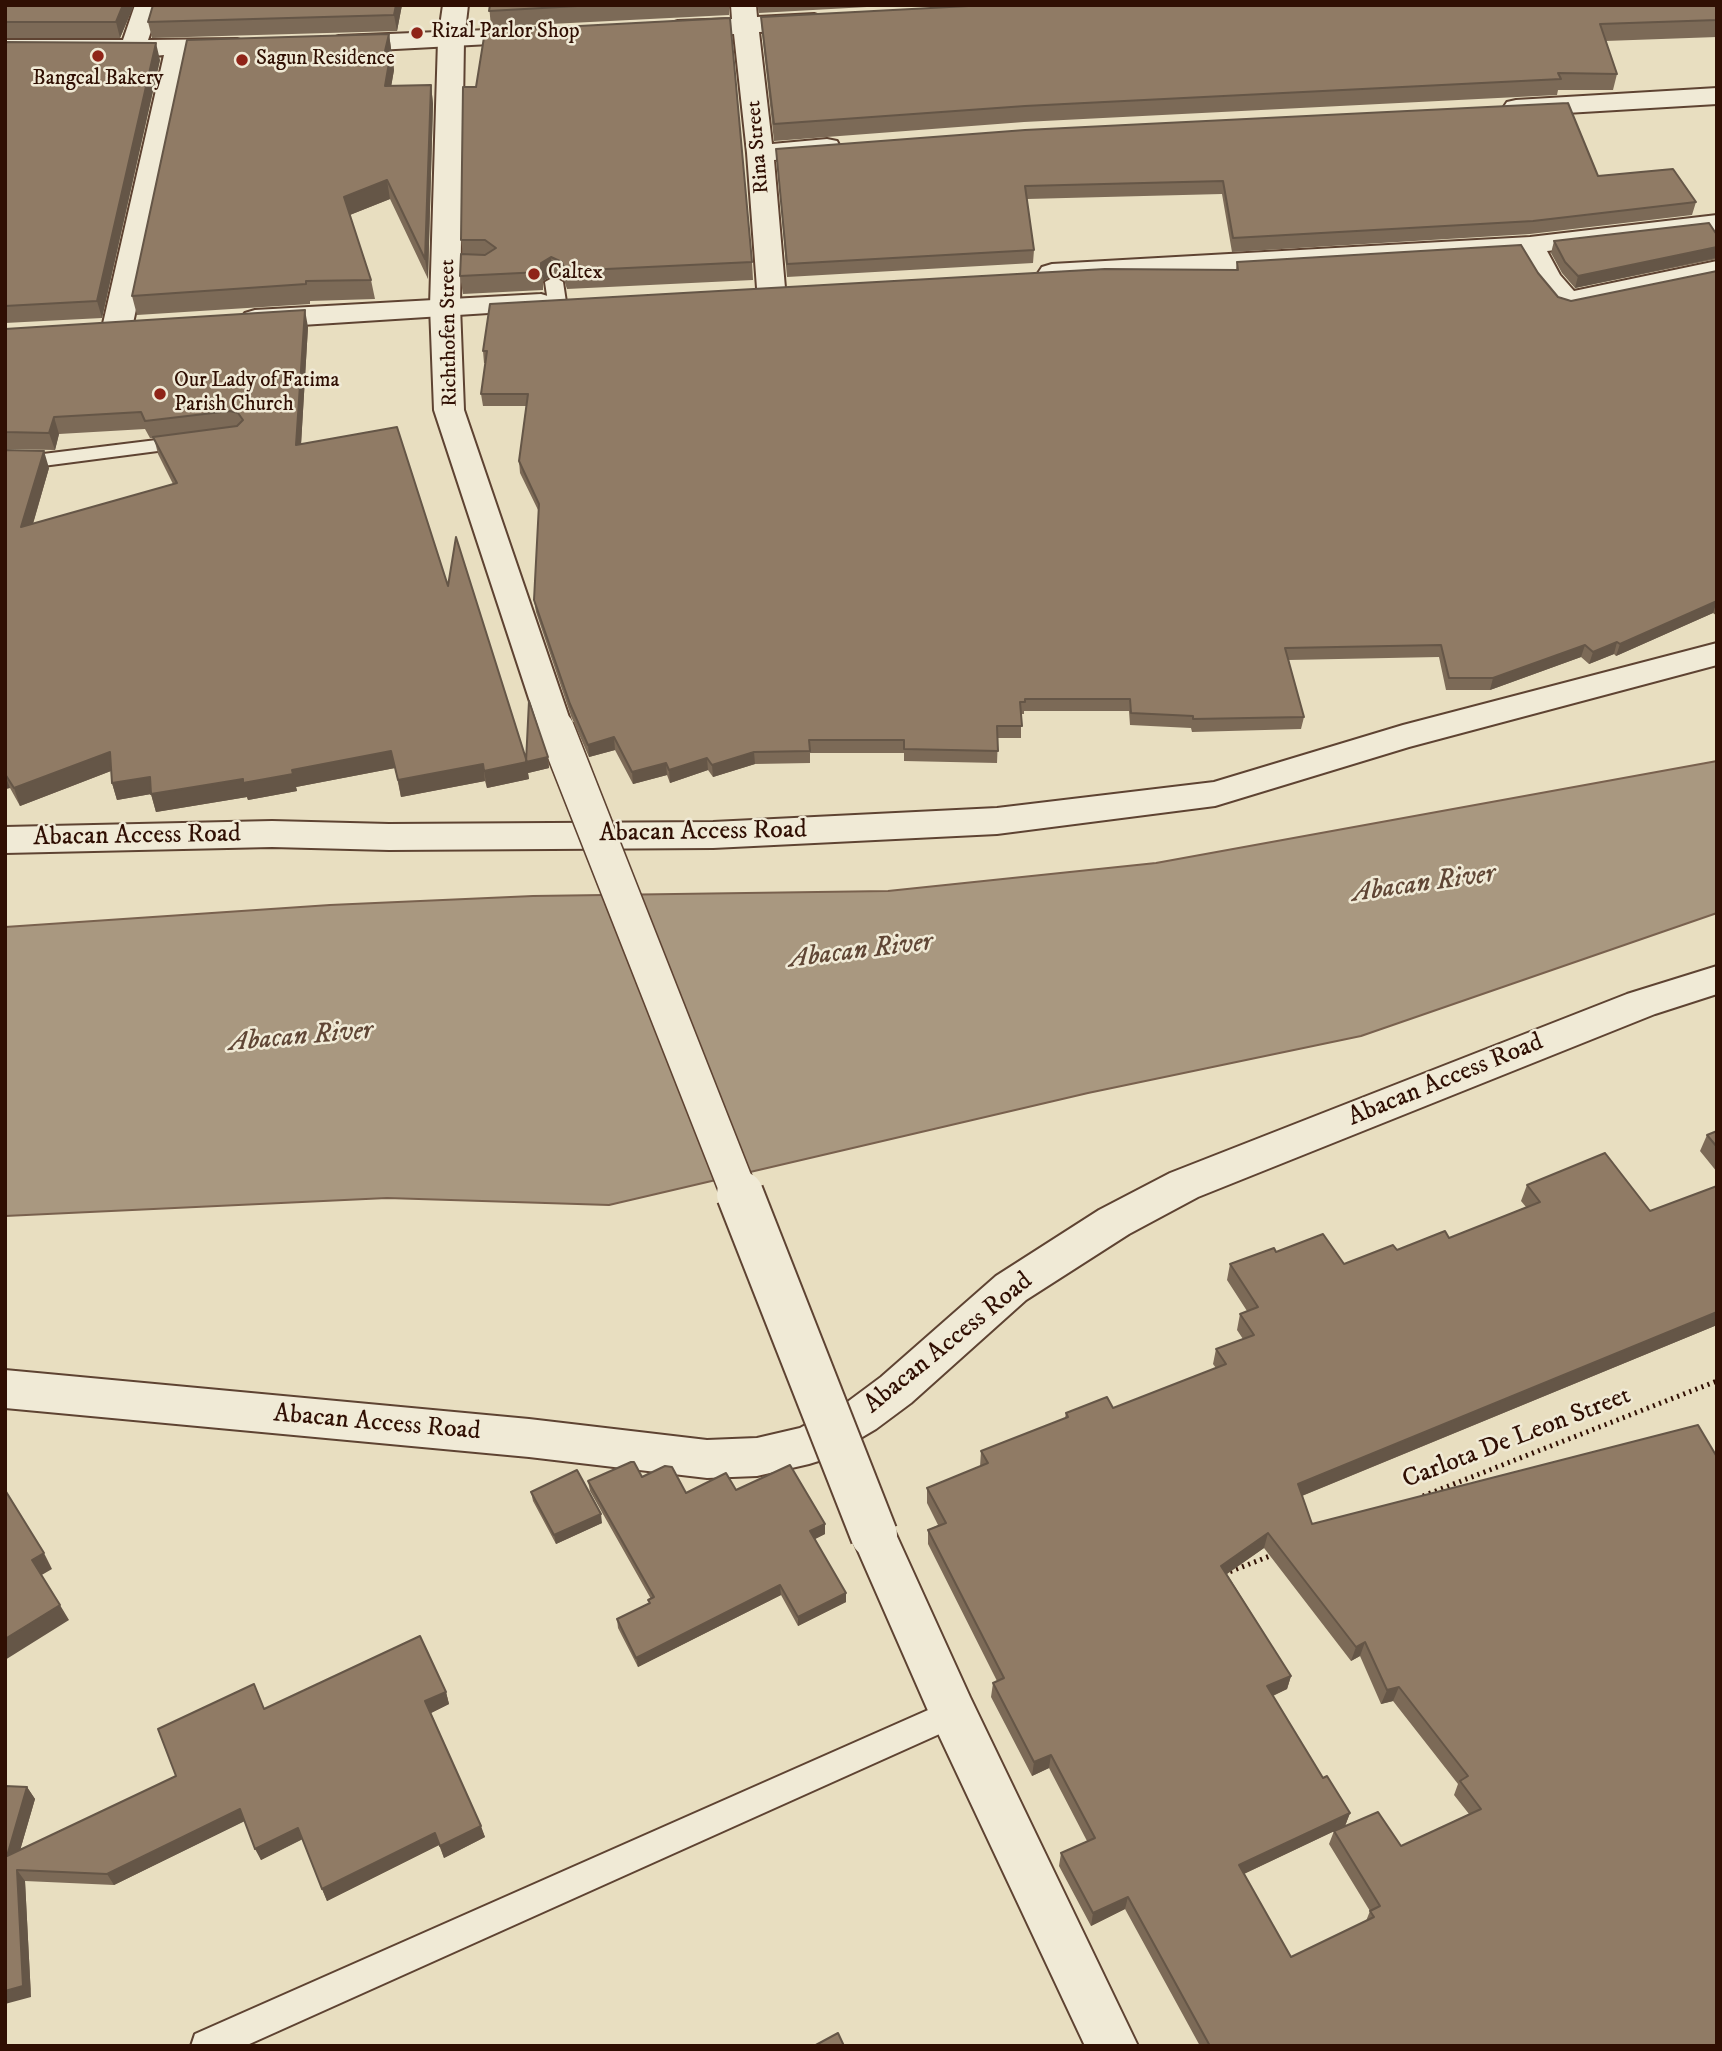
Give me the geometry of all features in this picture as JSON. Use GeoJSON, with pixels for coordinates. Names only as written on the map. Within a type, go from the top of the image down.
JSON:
{"type":"FeatureCollection","features":[{"type":"Feature","properties":{"kind":"street"},"geometry":{"type":"LineString","coordinates":[[132,50],[148,5]]}},
{"type":"Feature","properties":{"kind":"street","name":"Richthofen Street"},"geometry":{"type":"LineString","coordinates":[[456,5],[451,40],[454,265],[445,306],[449,410],[556,729],[874,1535],[953,1713],[1112,2046]]}},
{"type":"Feature","properties":{"kind":"street"},"geometry":{"type":"LineString","coordinates":[[653,31],[745,16],[842,21]]}},
{"type":"Feature","properties":{"kind":"street","name":"Rina Street"},"geometry":{"type":"LineString","coordinates":[[745,16],[771,288]]}},
{"type":"Feature","properties":{"kind":"street"},"geometry":{"type":"LineString","coordinates":[[314,45],[559,35]]}},
{"type":"Feature","properties":{"kind":"street"},"geometry":{"type":"LineString","coordinates":[[5,48],[132,50],[260,47]]}},
{"type":"Feature","properties":{"kind":"street"},"geometry":{"type":"LineString","coordinates":[[117,328],[178,49]]}},
{"type":"Feature","properties":{"kind":"street"},"geometry":{"type":"LineString","coordinates":[[1492,110],[1717,96]]}},
{"type":"Feature","properties":{"kind":"street"},"geometry":{"type":"LineString","coordinates":[[760,153],[852,145]]}},
{"type":"Feature","properties":{"kind":"street"},"geometry":{"type":"LineString","coordinates":[[1020,274],[1530,245],[1717,223]]}},
{"type":"Feature","properties":{"kind":"street"},"geometry":{"type":"LineString","coordinates":[[1530,245],[1547,278],[1567,301],[1717,270]]}},
{"type":"Feature","properties":{"kind":"street"},"geometry":{"type":"LineString","coordinates":[[226,321],[565,295]]}},
{"type":"Feature","properties":{"kind":"street","name":"Abacan Access Road"},"geometry":{"type":"LineString","coordinates":[[5,840],[245,835],[713,835],[997,821],[1215,794],[1403,737],[1717,654]]}},
{"type":"Feature","properties":{"kind":"street","name":"Abacan Access Road"},"geometry":{"type":"LineString","coordinates":[[5,1389],[529,1438],[707,1459],[757,1457],[809,1445],[861,1416],[896,1391],[1011,1288],[1114,1222],[1184,1185],[1629,1009],[1717,980]]}},
{"type":"Feature","properties":{"kind":"lane"},"geometry":{"type":"LineString","coordinates":[[5,458],[43,460],[207,440]]}},
{"type":"Feature","properties":{"kind":"lane"},"geometry":{"type":"LineString","coordinates":[[207,2046],[953,1713]]}},
{"type":"Feature","properties":{"kind":"path","name":"Carlota De Leon Street"},"geometry":{"type":"LineString","coordinates":[[1419,1498],[1717,1381]]}},
{"type":"Feature","properties":{"kind":"path"},"geometry":{"type":"LineString","coordinates":[[1212,1579],[1277,1554]]}},
{"type":"Feature","properties":{"kind":"water","name":"Abacan River"},"geometry":{"type":"Polygon","coordinates":[[[1717,761],[1717,913],[1361,1036],[1088,1093],[609,1205],[387,1198],[5,1216],[5,927],[330,905],[533,896],[888,891],[1156,863],[1717,761]]]}},
{"type":"Feature","properties":{"kind":"building"},"geometry":{"type":"Polygon","coordinates":[[[5,5],[123,5],[116,22],[5,22],[5,5]]]}},
{"type":"Feature","properties":{"kind":"building"},"geometry":{"type":"Polygon","coordinates":[[[153,5],[396,5],[394,15],[148,22],[153,5]]]}},
{"type":"Feature","properties":{"kind":"building"},"geometry":{"type":"Polygon","coordinates":[[[490,5],[595,5],[489,11],[490,5]]]}},
{"type":"Feature","properties":{"kind":"building"},"geometry":{"type":"Polygon","coordinates":[[[987,5],[1717,5],[1717,20],[1600,24],[1617,74],[1558,73],[1561,79],[1025,106],[774,124],[761,17],[987,5]]]}},
{"type":"Feature","properties":{"kind":"building"},"geometry":{"type":"Polygon","coordinates":[[[730,18],[752,262],[565,271],[562,262],[551,257],[541,263],[541,272],[460,276],[461,254],[485,255],[496,248],[485,240],[461,240],[463,87],[476,87],[485,31],[730,18]]]}},
{"type":"Feature","properties":{"kind":"building"},"geometry":{"type":"Polygon","coordinates":[[[389,34],[385,51],[391,51],[385,86],[431,85],[425,259],[387,180],[344,197],[371,280],[306,281],[306,284],[132,296],[187,40],[389,34]]]}},
{"type":"Feature","properties":{"kind":"building"},"geometry":{"type":"Polygon","coordinates":[[[5,42],[156,43],[97,301],[5,306],[5,42]]]}},
{"type":"Feature","properties":{"kind":"building"},"geometry":{"type":"Polygon","coordinates":[[[1568,103],[1598,176],[1673,169],[1696,202],[1533,221],[1233,238],[1223,181],[1025,186],[1034,250],[787,264],[776,149],[1025,130],[1568,103]]]}},
{"type":"Feature","properties":{"kind":"building"},"geometry":{"type":"Polygon","coordinates":[[[1709,223],[1717,235],[1717,247],[1578,276],[1565,262],[1554,241],[1709,223]]]}},
{"type":"Feature","properties":{"kind":"building"},"geometry":{"type":"Polygon","coordinates":[[[1521,245],[1538,273],[1558,297],[1571,301],[1717,271],[1717,601],[1620,644],[1617,642],[1593,652],[1585,645],[1493,678],[1449,678],[1441,645],[1285,648],[1304,717],[1193,719],[1193,716],[1131,713],[1130,699],[1025,699],[1025,702],[1020,702],[1022,726],[997,726],[998,751],[904,749],[904,740],[809,740],[810,751],[754,752],[712,765],[707,758],[669,770],[666,763],[632,772],[614,737],[588,745],[570,704],[534,600],[539,504],[519,461],[528,394],[481,394],[487,351],[483,351],[490,304],[1105,269],[1238,270],[1237,262],[1521,245]]]}},
{"type":"Feature","properties":{"kind":"building"},"geometry":{"type":"Polygon","coordinates":[[[305,310],[296,445],[397,427],[448,586],[456,537],[527,762],[484,771],[483,764],[398,780],[391,751],[292,770],[293,774],[243,783],[243,779],[151,794],[150,777],[112,783],[110,752],[14,788],[5,774],[5,450],[44,451],[21,527],[177,483],[153,437],[237,426],[243,420],[238,413],[230,411],[145,421],[141,412],[54,417],[49,433],[5,432],[5,329],[305,310]]]}},
{"type":"Feature","properties":{"kind":"building"},"geometry":{"type":"Polygon","coordinates":[[[529,701],[548,757],[526,762],[529,701]]]}},
{"type":"Feature","properties":{"kind":"building"},"geometry":{"type":"Polygon","coordinates":[[[1717,1131],[1717,1147],[1707,1135],[1717,1131]]]}},
{"type":"Feature","properties":{"kind":"building"},"geometry":{"type":"Polygon","coordinates":[[[1605,1153],[1650,1211],[1717,1186],[1717,1312],[1298,1484],[1312,1524],[1698,1425],[1717,1457],[1717,2046],[1210,2046],[1128,1897],[1093,1913],[1061,1853],[1095,1838],[1051,1755],[1034,1762],[993,1683],[1004,1678],[928,1530],[946,1523],[927,1488],[988,1463],[981,1451],[1068,1417],[1066,1413],[1107,1397],[1113,1408],[1226,1364],[1216,1349],[1254,1335],[1240,1314],[1258,1307],[1230,1264],[1274,1248],[1276,1252],[1323,1234],[1344,1264],[1393,1245],[1397,1250],[1445,1231],[1449,1238],[1540,1202],[1527,1185],[1605,1153]],[[1268,1533],[1221,1566],[1291,1676],[1267,1686],[1323,1778],[1327,1776],[1350,1813],[1239,1865],[1291,1957],[1374,1917],[1370,1911],[1380,1906],[1334,1831],[1378,1812],[1401,1846],[1481,1809],[1460,1781],[1468,1776],[1399,1687],[1387,1690],[1365,1642],[1356,1647],[1268,1533]]]}},
{"type":"Feature","properties":{"kind":"building"},"geometry":{"type":"Polygon","coordinates":[[[634,1462],[642,1477],[665,1466],[672,1467],[686,1493],[726,1473],[736,1490],[790,1465],[825,1524],[810,1531],[846,1593],[798,1617],[780,1585],[636,1658],[617,1619],[650,1603],[648,1600],[654,1597],[588,1481],[634,1462]]]}},
{"type":"Feature","properties":{"kind":"building"},"geometry":{"type":"Polygon","coordinates":[[[577,1470],[601,1514],[554,1535],[531,1492],[577,1470]]]}},
{"type":"Feature","properties":{"kind":"building"},"geometry":{"type":"Polygon","coordinates":[[[5,1490],[44,1553],[32,1560],[60,1605],[5,1639],[5,1490]]]}},
{"type":"Feature","properties":{"kind":"building"},"geometry":{"type":"Polygon","coordinates":[[[420,1636],[446,1692],[425,1701],[481,1826],[440,1846],[435,1833],[322,1889],[298,1828],[255,1849],[240,1809],[107,1874],[17,1870],[23,1986],[5,1991],[5,1786],[27,1787],[7,1856],[176,1776],[158,1729],[254,1684],[264,1709],[420,1636]]]}},
{"type":"Feature","properties":{"kind":"building"},"geometry":{"type":"Polygon","coordinates":[[[838,2033],[844,2046],[814,2046],[838,2033]]]}},
{"type":"Feature","properties":{"kind":"place","name":"Rizal Parlor Shop"},"geometry":{"type":"Point","coordinates":[417,33]}},
{"type":"Feature","properties":{"kind":"place","name":"Bangcal Bakery"},"geometry":{"type":"Point","coordinates":[98,56]}},
{"type":"Feature","properties":{"kind":"place","name":"Sagun Residence"},"geometry":{"type":"Point","coordinates":[242,60]}},
{"type":"Feature","properties":{"kind":"place","name":"Caltex"},"geometry":{"type":"Point","coordinates":[534,274]}},
{"type":"Feature","properties":{"kind":"place","name":"Our Lady of Fatima Parish Church"},"geometry":{"type":"Point","coordinates":[160,394]}}]}
